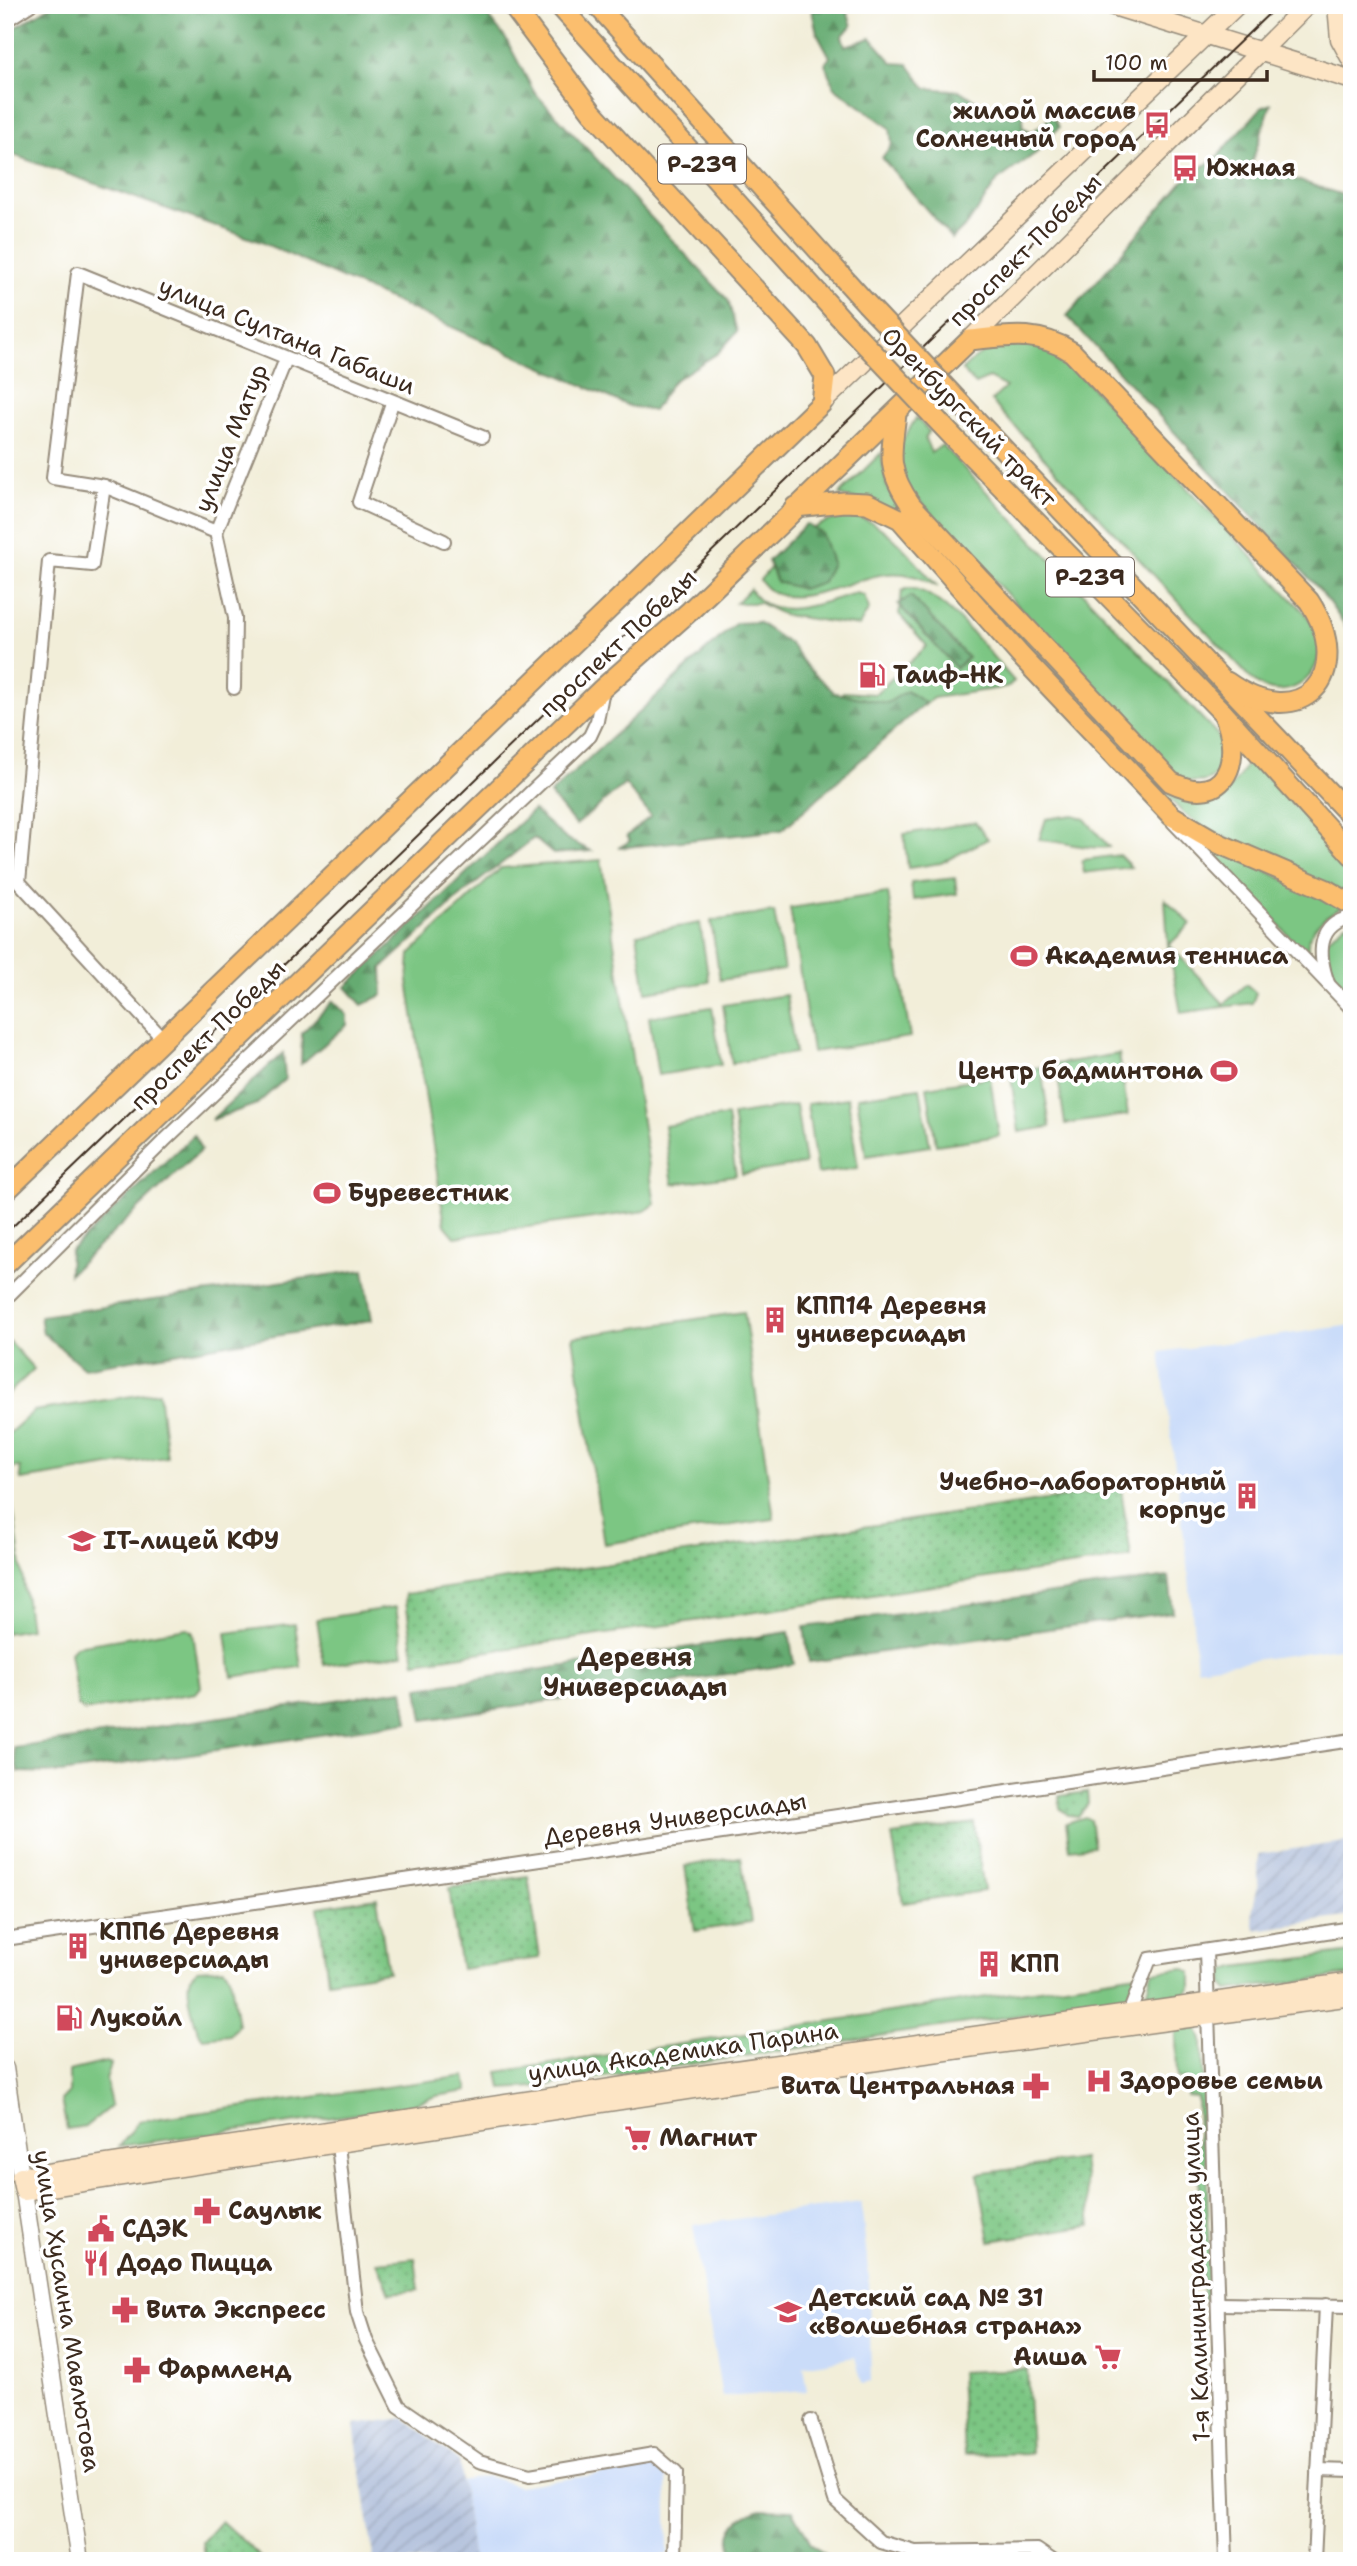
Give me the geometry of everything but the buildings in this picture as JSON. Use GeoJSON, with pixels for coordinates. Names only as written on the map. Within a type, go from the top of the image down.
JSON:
{"type":"FeatureCollection","features":[{"type":"Feature","properties":{"kind":"main road"},"geometry":{"type":"LineString","coordinates":[[512,5],[592,112],[814,354],[825,376],[822,403]]}},
{"type":"Feature","properties":{"kind":"main road","name":"Оренбургский тракт"},"geometry":{"type":"LineString","coordinates":[[559,5],[845,323],[1223,713],[1352,855]]}},
{"type":"Feature","properties":{"kind":"main road","name":"Оренбургский тракт"},"geometry":{"type":"LineString","coordinates":[[597,5],[866,303],[1352,817]]}},
{"type":"Feature","properties":{"kind":"main road"},"geometry":{"type":"LineString","coordinates":[[1110,5],[1352,80]]}},
{"type":"Feature","properties":{"kind":"main road","name":"проспект Победы"},"geometry":{"type":"LineString","coordinates":[[5,1192],[1237,5]]}},
{"type":"Feature","properties":{"kind":"main road","name":"проспект Победы"},"geometry":{"type":"LineString","coordinates":[[5,1265],[603,688],[690,611],[794,507],[896,414],[1307,5]]}},
{"type":"Feature","properties":{"kind":"main road"},"geometry":{"type":"LineString","coordinates":[[1337,5],[1340,38],[1352,61]]}},
{"type":"Feature","properties":{"kind":"main road"},"geometry":{"type":"LineString","coordinates":[[970,340],[1032,335],[1049,338],[1072,352],[1309,600],[1324,624],[1329,648],[1327,671],[1315,690],[1293,702],[1266,703],[1244,694],[1227,682]]}},
{"type":"Feature","properties":{"kind":"main road"},"geometry":{"type":"LineString","coordinates":[[896,414],[890,463],[899,488],[911,505],[1171,782],[1181,787],[1202,789],[1213,786],[1228,773],[1234,743],[1223,713]]}},
{"type":"Feature","properties":{"kind":"main road"},"geometry":{"type":"LineString","coordinates":[[794,507],[844,502],[867,503],[900,519],[1020,655],[1160,806],[1220,844],[1325,889],[1352,905]]}},
{"type":"Feature","properties":{"kind":"main road","name":"улица Академика Парина"},"geometry":{"type":"LineString","coordinates":[[578,2099],[1208,2009],[1352,1982]]}},
{"type":"Feature","properties":{"kind":"main road","name":"улица Академика Парина"},"geometry":{"type":"LineString","coordinates":[[23,2184],[1130,2011],[1208,2009],[1352,1996]]}},
{"type":"Feature","properties":{"kind":"street"},"geometry":{"type":"LineString","coordinates":[[5,21],[30,5]]}},
{"type":"Feature","properties":{"kind":"street","name":"улица Султана Габаши"},"geometry":{"type":"LineString","coordinates":[[78,273],[482,437]]}},
{"type":"Feature","properties":{"kind":"street","name":"улица Матур"},"geometry":{"type":"LineString","coordinates":[[78,273],[53,478],[104,486],[216,532]]}},
{"type":"Feature","properties":{"kind":"street","name":"улица Матур"},"geometry":{"type":"LineString","coordinates":[[234,688],[235,618],[216,532],[286,359]]}},
{"type":"Feature","properties":{"kind":"street"},"geometry":{"type":"LineString","coordinates":[[392,402],[359,502],[444,541]]}},
{"type":"Feature","properties":{"kind":"street"},"geometry":{"type":"LineString","coordinates":[[104,486],[92,565],[49,561],[19,882],[162,1038]]}},
{"type":"Feature","properties":{"kind":"street"},"geometry":{"type":"LineString","coordinates":[[5,1299],[164,1141],[590,736],[597,721],[603,688]]}},
{"type":"Feature","properties":{"kind":"street"},"geometry":{"type":"LineString","coordinates":[[1160,806],[1352,1010]]}},
{"type":"Feature","properties":{"kind":"street"},"geometry":{"type":"LineString","coordinates":[[1329,987],[1322,968],[1322,937],[1328,928],[1340,919],[1352,917]]}},
{"type":"Feature","properties":{"kind":"street","name":"Деревня Универсиады"},"geometry":{"type":"LineString","coordinates":[[5,1940],[1352,1740]]}},
{"type":"Feature","properties":{"kind":"street"},"geometry":{"type":"LineString","coordinates":[[1130,2011],[1150,1959],[1352,1928]]}},
{"type":"Feature","properties":{"kind":"street","name":"1-я Калининградская улица"},"geometry":{"type":"LineString","coordinates":[[1206,1951],[1226,2561]]}},
{"type":"Feature","properties":{"kind":"street","name":"улица Хусаина Мавлютова"},"geometry":{"type":"LineString","coordinates":[[5,2068],[80,2561]]}},
{"type":"Feature","properties":{"kind":"street"},"geometry":{"type":"LineString","coordinates":[[337,2136],[357,2312],[366,2340],[399,2406],[479,2461],[530,2476],[654,2454],[676,2473],[674,2561]]}},
{"type":"Feature","properties":{"kind":"street"},"geometry":{"type":"LineString","coordinates":[[1219,2304],[1352,2306]]}},
{"type":"Feature","properties":{"kind":"street"},"geometry":{"type":"LineString","coordinates":[[1314,2561],[1326,2305]]}},
{"type":"Feature","properties":{"kind":"street"},"geometry":{"type":"LineString","coordinates":[[811,2421],[835,2500],[881,2542],[915,2552],[1037,2550],[1053,2561]]}},
{"type":"Feature","properties":{"kind":"street"},"geometry":{"type":"LineString","coordinates":[[1318,2470],[1352,2471]]}},
{"type":"Feature","properties":{"kind":"shaded area"},"geometry":{"type":"Polygon","coordinates":[[[1352,1325],[1352,1646],[1197,1668],[1188,1566],[1160,1352],[1352,1325]]]}},
{"type":"Feature","properties":{"kind":"shaded area"},"geometry":{"type":"Polygon","coordinates":[[[1352,1841],[1352,1916],[1255,1930],[1252,1912],[1258,1884],[1258,1854],[1352,1841]]]}},
{"type":"Feature","properties":{"kind":"shaded area","name":"Детский сад № 31 «Волшебная страна»"},"geometry":{"type":"Polygon","coordinates":[[[861,2202],[869,2278],[871,2382],[862,2384],[855,2357],[803,2366],[807,2391],[722,2397],[693,2225],[861,2202]]]}},
{"type":"Feature","properties":{"kind":"shaded area"},"geometry":{"type":"Polygon","coordinates":[[[404,2418],[459,2461],[473,2561],[374,2561],[354,2425],[404,2418]]]}},
{"type":"Feature","properties":{"kind":"shaded area"},"geometry":{"type":"Polygon","coordinates":[[[656,2466],[666,2475],[668,2555],[662,2555],[661,2561],[473,2561],[462,2481],[487,2476],[518,2486],[656,2466]]]}},
{"type":"Feature","properties":{"kind":"green space"},"geometry":{"type":"Polygon","coordinates":[[[52,5],[479,5],[506,39],[534,92],[728,300],[737,332],[718,353],[673,381],[653,411],[629,406],[261,242],[5,152],[5,34],[52,5]]]}},
{"type":"Feature","properties":{"kind":"green space"},"geometry":{"type":"Polygon","coordinates":[[[820,5],[849,5],[847,11],[852,26],[842,36],[845,46],[871,38],[893,63],[908,64],[926,88],[960,91],[992,110],[1024,112],[1022,127],[1032,132],[1053,116],[1059,127],[1036,153],[998,180],[970,221],[952,239],[882,158],[892,144],[890,128],[834,87],[825,64],[830,57],[817,33],[812,11],[820,5]]]}},
{"type":"Feature","properties":{"kind":"green space"},"geometry":{"type":"Polygon","coordinates":[[[1271,104],[1251,165],[1352,198],[1352,635],[1320,590],[1067,316],[1185,179],[1218,156],[1262,107],[1271,104]]]}},
{"type":"Feature","properties":{"kind":"green space"},"geometry":{"type":"Polygon","coordinates":[[[1033,344],[1070,364],[1307,615],[1318,636],[1319,653],[1316,666],[1300,684],[1277,690],[1264,688],[1252,680],[991,401],[1006,387],[989,378],[975,384],[962,370],[994,348],[1033,344]]]}},
{"type":"Feature","properties":{"kind":"green space"},"geometry":{"type":"Polygon","coordinates":[[[916,418],[929,431],[925,438],[931,453],[942,445],[1216,733],[1223,753],[1221,767],[1212,778],[1203,782],[1182,781],[900,480],[899,446],[916,418]]]}},
{"type":"Feature","properties":{"kind":"green space"},"geometry":{"type":"Polygon","coordinates":[[[881,453],[887,486],[905,511],[1116,741],[903,514],[839,495],[881,453]]]}},
{"type":"Feature","properties":{"kind":"green space"},"geometry":{"type":"Polygon","coordinates":[[[851,516],[864,519],[888,534],[938,587],[913,576],[886,574],[819,593],[785,596],[771,591],[760,580],[789,547],[810,530],[851,516]]]}},
{"type":"Feature","properties":{"kind":"green space"},"geometry":{"type":"Polygon","coordinates":[[[806,524],[822,533],[832,563],[823,582],[802,589],[777,582],[768,561],[806,524]]]}},
{"type":"Feature","properties":{"kind":"green space"},"geometry":{"type":"Polygon","coordinates":[[[908,588],[921,591],[950,611],[1014,681],[1008,687],[933,698],[924,706],[907,692],[887,705],[840,695],[843,692],[875,694],[927,646],[899,614],[902,591],[908,588]]]}},
{"type":"Feature","properties":{"kind":"green space"},"geometry":{"type":"Polygon","coordinates":[[[750,589],[759,600],[785,609],[815,605],[856,593],[864,595],[869,609],[859,626],[784,615],[760,603],[736,603],[750,589]]]}},
{"type":"Feature","properties":{"kind":"green space"},"geometry":{"type":"Polygon","coordinates":[[[911,596],[968,658],[956,668],[898,604],[911,596]]]}},
{"type":"Feature","properties":{"kind":"green space"},"geometry":{"type":"Polygon","coordinates":[[[758,622],[790,644],[807,667],[835,693],[887,703],[907,691],[925,703],[782,830],[618,848],[630,841],[627,836],[651,816],[625,784],[576,825],[550,794],[736,623],[758,622]]]}},
{"type":"Feature","properties":{"kind":"green space"},"geometry":{"type":"Polygon","coordinates":[[[1249,758],[1329,842],[1352,873],[1352,897],[1205,828],[1183,813],[1143,770],[1145,768],[1172,795],[1197,803],[1208,801],[1228,789],[1237,780],[1249,758]]]}},
{"type":"Feature","properties":{"kind":"green space"},"geometry":{"type":"Polygon","coordinates":[[[533,810],[565,838],[591,851],[553,854],[534,838],[465,892],[382,968],[383,995],[362,1005],[346,987],[533,810]]]}},
{"type":"Feature","properties":{"kind":"green space"},"geometry":{"type":"Polygon","coordinates":[[[1074,815],[1085,819],[1109,847],[1039,840],[1046,819],[1074,815]]]}},
{"type":"Feature","properties":{"kind":"green space"},"geometry":{"type":"Polygon","coordinates":[[[975,822],[988,839],[941,863],[908,868],[904,834],[975,822]]]}},
{"type":"Feature","properties":{"kind":"green space"},"geometry":{"type":"Polygon","coordinates":[[[1204,841],[1342,907],[1314,928],[1308,943],[1311,961],[1204,841]]]}},
{"type":"Feature","properties":{"kind":"green space"},"geometry":{"type":"Polygon","coordinates":[[[1119,855],[1131,867],[1084,873],[1082,860],[1119,855]]]}},
{"type":"Feature","properties":{"kind":"green space"},"geometry":{"type":"Polygon","coordinates":[[[601,860],[655,1204],[645,1211],[455,1237],[445,1225],[408,981],[410,954],[501,868],[601,860]]]}},
{"type":"Feature","properties":{"kind":"green space"},"geometry":{"type":"Polygon","coordinates":[[[955,878],[957,894],[913,900],[911,883],[955,878]]]}},
{"type":"Feature","properties":{"kind":"green space"},"geometry":{"type":"Polygon","coordinates":[[[888,893],[910,1037],[812,1052],[790,908],[888,893]]]}},
{"type":"Feature","properties":{"kind":"green space"},"geometry":{"type":"Polygon","coordinates":[[[1165,899],[1191,924],[1169,945],[1224,1004],[1246,984],[1256,993],[1252,1003],[1181,1013],[1168,945],[1165,899]]]}},
{"type":"Feature","properties":{"kind":"green space"},"geometry":{"type":"Polygon","coordinates":[[[774,912],[784,970],[720,980],[711,921],[774,912]]]}},
{"type":"Feature","properties":{"kind":"green space"},"geometry":{"type":"Polygon","coordinates":[[[700,923],[709,982],[646,992],[637,934],[700,923]]]}},
{"type":"Feature","properties":{"kind":"green space"},"geometry":{"type":"Polygon","coordinates":[[[1345,924],[1352,924],[1352,994],[1331,972],[1325,941],[1345,924]]]}},
{"type":"Feature","properties":{"kind":"green space"},"geometry":{"type":"Polygon","coordinates":[[[786,995],[795,1053],[732,1063],[723,1005],[786,995]]]}},
{"type":"Feature","properties":{"kind":"green space"},"geometry":{"type":"Polygon","coordinates":[[[333,1001],[347,1015],[347,1025],[301,1064],[302,1033],[333,1001]]]}},
{"type":"Feature","properties":{"kind":"green space"},"geometry":{"type":"Polygon","coordinates":[[[712,1007],[721,1065],[658,1075],[649,1017],[712,1007]]]}},
{"type":"Feature","properties":{"kind":"green space"},"geometry":{"type":"Polygon","coordinates":[[[283,1053],[285,1079],[257,1104],[211,1120],[283,1053]]]}},
{"type":"Feature","properties":{"kind":"green space"},"geometry":{"type":"Polygon","coordinates":[[[1119,1054],[1128,1115],[1065,1124],[1056,1064],[1119,1054]]]}},
{"type":"Feature","properties":{"kind":"green space"},"geometry":{"type":"Polygon","coordinates":[[[1041,1067],[1050,1127],[1019,1132],[1010,1071],[1041,1067]]]}},
{"type":"Feature","properties":{"kind":"green space"},"geometry":{"type":"Polygon","coordinates":[[[990,1077],[999,1136],[936,1145],[927,1087],[990,1077]]]}},
{"type":"Feature","properties":{"kind":"green space"},"geometry":{"type":"Polygon","coordinates":[[[920,1088],[930,1146],[866,1156],[857,1097],[920,1088]]]}},
{"type":"Feature","properties":{"kind":"green space"},"geometry":{"type":"Polygon","coordinates":[[[848,1098],[858,1168],[817,1174],[807,1104],[848,1098]]]}},
{"type":"Feature","properties":{"kind":"green space"},"geometry":{"type":"Polygon","coordinates":[[[796,1105],[805,1164],[742,1174],[733,1115],[796,1105]]]}},
{"type":"Feature","properties":{"kind":"green space"},"geometry":{"type":"Polygon","coordinates":[[[727,1116],[736,1175],[673,1184],[664,1126],[727,1116]]]}},
{"type":"Feature","properties":{"kind":"green space"},"geometry":{"type":"Polygon","coordinates":[[[194,1135],[201,1150],[69,1274],[70,1251],[194,1135]]]}},
{"type":"Feature","properties":{"kind":"green space"},"geometry":{"type":"Polygon","coordinates":[[[364,1270],[372,1320],[84,1368],[43,1333],[40,1316],[364,1270]]]}},
{"type":"Feature","properties":{"kind":"green space"},"geometry":{"type":"Polygon","coordinates":[[[744,1312],[774,1519],[604,1544],[573,1337],[744,1312]]]}},
{"type":"Feature","properties":{"kind":"green space"},"geometry":{"type":"Polygon","coordinates":[[[5,1337],[34,1369],[5,1397],[5,1337]]]}},
{"type":"Feature","properties":{"kind":"green space"},"geometry":{"type":"Polygon","coordinates":[[[159,1392],[167,1457],[21,1480],[20,1467],[7,1468],[9,1480],[5,1485],[5,1437],[34,1411],[159,1392]]]}},
{"type":"Feature","properties":{"kind":"green space"},"geometry":{"type":"Polygon","coordinates":[[[1121,1489],[1131,1557],[415,1662],[405,1594],[1121,1489]]]}},
{"type":"Feature","properties":{"kind":"green space"},"geometry":{"type":"Polygon","coordinates":[[[12,1502],[30,1629],[5,1633],[5,1503],[12,1502]]]}},
{"type":"Feature","properties":{"kind":"green space"},"geometry":{"type":"Polygon","coordinates":[[[1169,1577],[1173,1612],[809,1662],[804,1627],[1169,1577]]]}},
{"type":"Feature","properties":{"kind":"green space"},"geometry":{"type":"Polygon","coordinates":[[[396,1607],[403,1654],[324,1665],[317,1619],[396,1607]]]}},
{"type":"Feature","properties":{"kind":"green space"},"geometry":{"type":"Polygon","coordinates":[[[295,1624],[301,1667],[232,1677],[226,1633],[295,1624]]]}},
{"type":"Feature","properties":{"kind":"green space"},"geometry":{"type":"Polygon","coordinates":[[[187,1628],[193,1633],[201,1687],[196,1693],[85,1711],[78,1706],[70,1652],[76,1646],[187,1628]]]}},
{"type":"Feature","properties":{"kind":"green space"},"geometry":{"type":"Polygon","coordinates":[[[789,1632],[794,1664],[423,1720],[418,1688],[789,1632]]]}},
{"type":"Feature","properties":{"kind":"green space"},"geometry":{"type":"Polygon","coordinates":[[[403,1690],[408,1722],[61,1773],[18,1772],[14,1748],[403,1690]]]}},
{"type":"Feature","properties":{"kind":"green space"},"geometry":{"type":"Polygon","coordinates":[[[1087,1792],[1088,1804],[1078,1816],[1068,1815],[1060,1808],[1059,1796],[1087,1792]]]}},
{"type":"Feature","properties":{"kind":"green space"},"geometry":{"type":"Polygon","coordinates":[[[1085,1817],[1090,1820],[1094,1846],[1070,1849],[1066,1823],[1085,1817]]]}},
{"type":"Feature","properties":{"kind":"green space"},"geometry":{"type":"Polygon","coordinates":[[[974,1823],[984,1891],[903,1903],[892,1835],[974,1823]]]}},
{"type":"Feature","properties":{"kind":"green space"},"geometry":{"type":"Polygon","coordinates":[[[741,1857],[751,1922],[695,1931],[685,1866],[741,1857]]]}},
{"type":"Feature","properties":{"kind":"green space"},"geometry":{"type":"Polygon","coordinates":[[[528,1876],[540,1958],[461,1969],[449,1888],[528,1876]]]}},
{"type":"Feature","properties":{"kind":"green space"},"geometry":{"type":"Polygon","coordinates":[[[377,1898],[388,1972],[328,1981],[318,1907],[377,1898]]]}},
{"type":"Feature","properties":{"kind":"green space"},"geometry":{"type":"Polygon","coordinates":[[[1352,1952],[1352,1975],[1228,1990],[1223,1984],[1224,1972],[1235,1967],[1352,1952]]]}},
{"type":"Feature","properties":{"kind":"green space"},"geometry":{"type":"Polygon","coordinates":[[[224,1968],[230,1976],[238,2025],[230,2035],[203,2038],[192,2009],[190,1978],[198,1970],[224,1968]]]}},
{"type":"Feature","properties":{"kind":"green space"},"geometry":{"type":"Polygon","coordinates":[[[1184,1968],[1191,1972],[1191,1988],[1187,1993],[1145,1998],[1152,1972],[1184,1968]]]}},
{"type":"Feature","properties":{"kind":"green space"},"geometry":{"type":"Polygon","coordinates":[[[1137,1974],[1128,1999],[536,2087],[501,2089],[498,2072],[1137,1974]]]}},
{"type":"Feature","properties":{"kind":"green space"},"geometry":{"type":"Polygon","coordinates":[[[1197,2027],[1202,2040],[1211,2300],[1203,2300],[1197,2097],[1187,2096],[1187,2079],[1177,2078],[1176,2030],[1197,2027]]]}},
{"type":"Feature","properties":{"kind":"green space"},"geometry":{"type":"Polygon","coordinates":[[[106,2062],[111,2064],[106,2079],[111,2106],[86,2126],[67,2129],[61,2100],[69,2092],[69,2071],[106,2062]]]}},
{"type":"Feature","properties":{"kind":"green space"},"geometry":{"type":"Polygon","coordinates":[[[465,2076],[468,2091],[436,2096],[401,2108],[120,2146],[139,2121],[465,2076]]]}},
{"type":"Feature","properties":{"kind":"green space"},"geometry":{"type":"Polygon","coordinates":[[[1083,2159],[1091,2225],[990,2241],[978,2174],[1083,2159]]]}},
{"type":"Feature","properties":{"kind":"green space"},"geometry":{"type":"Polygon","coordinates":[[[415,2258],[419,2290],[390,2293],[377,2262],[415,2258]]]}},
{"type":"Feature","properties":{"kind":"green space"},"geometry":{"type":"Polygon","coordinates":[[[1027,2369],[1031,2453],[964,2455],[960,2372],[1027,2369]]]}},
{"type":"Feature","properties":{"kind":"green space"},"geometry":{"type":"Polygon","coordinates":[[[761,2509],[793,2510],[811,2543],[832,2561],[740,2561],[730,2544],[732,2529],[744,2517],[761,2509]]]}},
{"type":"Feature","properties":{"kind":"green space"},"geometry":{"type":"Polygon","coordinates":[[[221,2521],[263,2561],[205,2561],[202,2542],[221,2521]]]}},
{"type":"Feature","properties":{"kind":"tram line"},"geometry":{"type":"LineString","coordinates":[[5,1234],[1278,5]]}},
{"type":"Feature","properties":{"kind":"place","name":"жилой массив Солнечный город"},"geometry":{"type":"Point","coordinates":[1157,125]}},
{"type":"Feature","properties":{"kind":"place","name":"Южная"},"geometry":{"type":"Point","coordinates":[1185,168]}},
{"type":"Feature","properties":{"kind":"place","name":"Таиф-НК"},"geometry":{"type":"Point","coordinates":[872,675]}},
{"type":"Feature","properties":{"kind":"place","name":"Академия тенниса"},"geometry":{"type":"Point","coordinates":[1024,956]}},
{"type":"Feature","properties":{"kind":"place","name":"Центр бадминтона"},"geometry":{"type":"Point","coordinates":[1224,1071]}},
{"type":"Feature","properties":{"kind":"place","name":"Буревестник"},"geometry":{"type":"Point","coordinates":[327,1193]}},
{"type":"Feature","properties":{"kind":"place","name":"КПП14 Деревня универсиады"},"geometry":{"type":"Point","coordinates":[775,1320]}},
{"type":"Feature","properties":{"kind":"place","name":"Учебно-лабораторный корпус"},"geometry":{"type":"Point","coordinates":[1247,1496]}},
{"type":"Feature","properties":{"kind":"place","name":"IT-лицей КФУ"},"geometry":{"type":"Point","coordinates":[82,1541]}},
{"type":"Feature","properties":{"kind":"place","name":"КПП6 Деревня универсиады"},"geometry":{"type":"Point","coordinates":[78,1946]}},
{"type":"Feature","properties":{"kind":"place","name":"КПП"},"geometry":{"type":"Point","coordinates":[989,1964]}},
{"type":"Feature","properties":{"kind":"place","name":"Лукойл"},"geometry":{"type":"Point","coordinates":[69,2018]}},
{"type":"Feature","properties":{"kind":"place","name":"Здоровье семьи"},"geometry":{"type":"Point","coordinates":[1099,2081]}},
{"type":"Feature","properties":{"kind":"place","name":"Вита Центральная"},"geometry":{"type":"Point","coordinates":[1036,2086]}},
{"type":"Feature","properties":{"kind":"place","name":"Магнит"},"geometry":{"type":"Point","coordinates":[638,2138]}},
{"type":"Feature","properties":{"kind":"place","name":"Саулык"},"geometry":{"type":"Point","coordinates":[207,2211]}},
{"type":"Feature","properties":{"kind":"place","name":"СДЭК"},"geometry":{"type":"Point","coordinates":[101,2229]}},
{"type":"Feature","properties":{"kind":"place","name":"Додо Пицца"},"geometry":{"type":"Point","coordinates":[96,2263]}},
{"type":"Feature","properties":{"kind":"place","name":"Вита Экспресс"},"geometry":{"type":"Point","coordinates":[125,2310]}},
{"type":"Feature","properties":{"kind":"place","name":"Детский сад № 31 «Волшебная страна»"},"geometry":{"type":"Point","coordinates":[788,2312]}},
{"type":"Feature","properties":{"kind":"place","name":"Аиша"},"geometry":{"type":"Point","coordinates":[1108,2357]}},
{"type":"Feature","properties":{"kind":"place","name":"Фармленд"},"geometry":{"type":"Point","coordinates":[137,2370]}},
{"type":"Feature","properties":{"kind":"district","name":"Деревня Универсиады"},"geometry":{"type":"Point","coordinates":[635,1672]}}]}
